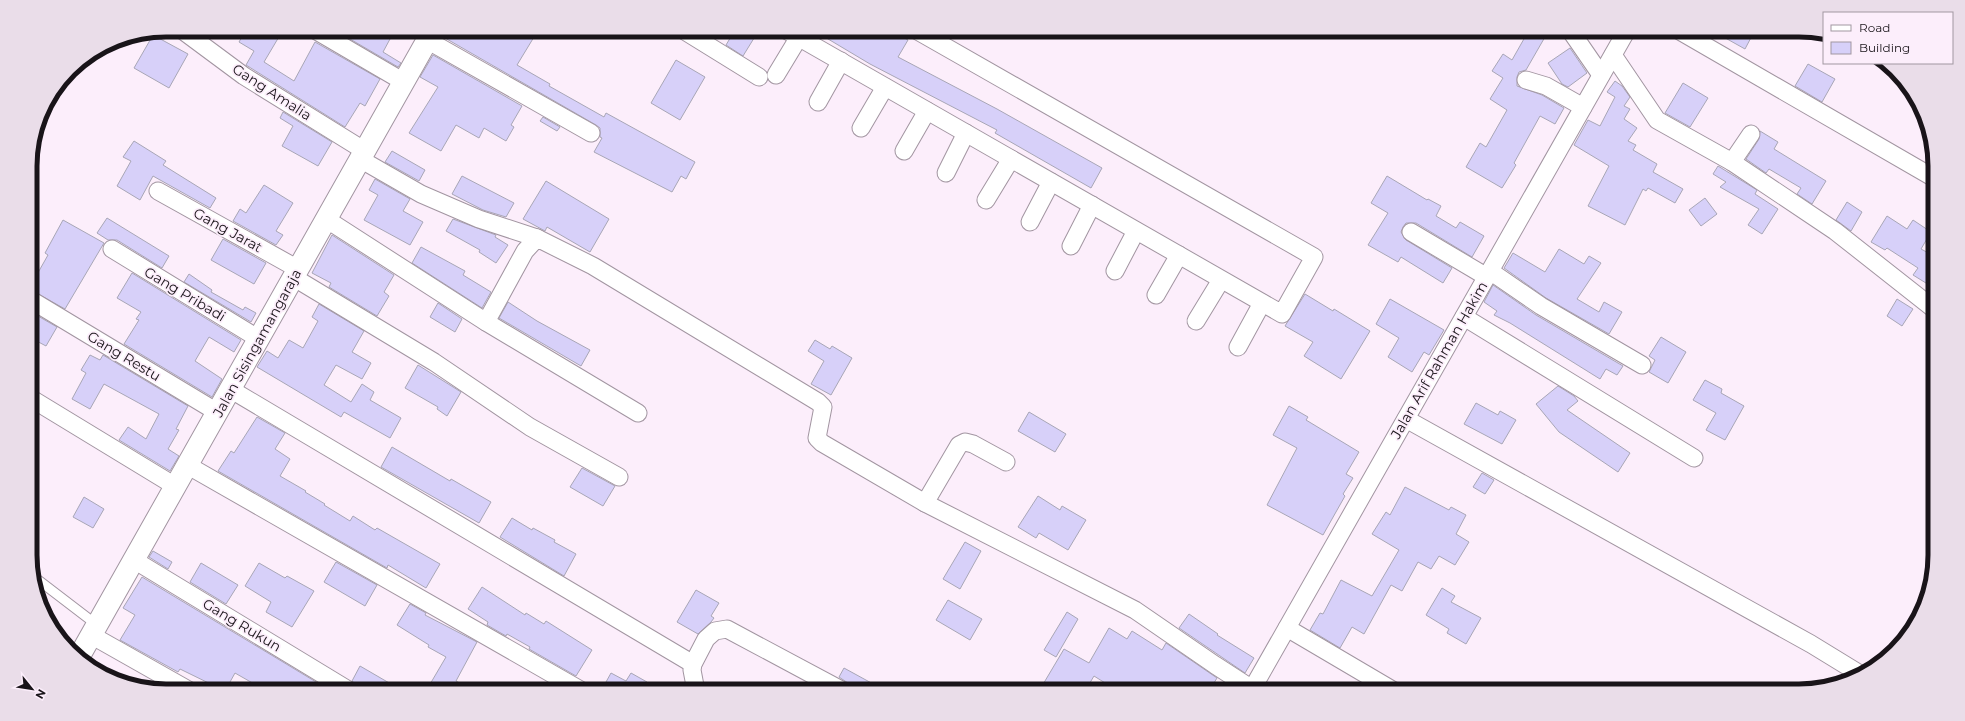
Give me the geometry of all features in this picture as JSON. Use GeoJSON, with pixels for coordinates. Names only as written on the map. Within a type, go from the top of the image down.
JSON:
{"type":"FeatureCollection","features":[{"type":"Feature","properties":{"kind":"street","name":"Gang Amalia"},"geometry":{"type":"LineString","coordinates":[[191,37],[244,76],[421,194],[479,219],[537,238],[593,266],[818,402],[823,407],[818,438],[822,443],[925,503]]}},
{"type":"Feature","properties":{"kind":"street"},"geometry":{"type":"LineString","coordinates":[[327,37],[404,82]]}},
{"type":"Feature","properties":{"kind":"street","name":"Jalan Sisingamangaraja"},"geometry":{"type":"LineString","coordinates":[[81,652],[429,37]]}},
{"type":"Feature","properties":{"kind":"street"},"geometry":{"type":"LineString","coordinates":[[433,37],[591,133]]}},
{"type":"Feature","properties":{"kind":"street"},"geometry":{"type":"LineString","coordinates":[[696,37],[768,76],[790,37]]}},
{"type":"Feature","properties":{"kind":"street"},"geometry":{"type":"LineString","coordinates":[[797,37],[1282,314],[1314,257],[928,37]]}},
{"type":"Feature","properties":{"kind":"street"},"geometry":{"type":"LineString","coordinates":[[1577,37],[1607,65],[1657,120],[1732,162],[1835,231],[1928,304]]}},
{"type":"Feature","properties":{"kind":"street","name":"Jalan Arif Rahman Hakim"},"geometry":{"type":"LineString","coordinates":[[1255,684],[1623,37]]}},
{"type":"Feature","properties":{"kind":"street"},"geometry":{"type":"LineString","coordinates":[[1690,37],[1928,175]]}},
{"type":"Feature","properties":{"kind":"street"},"geometry":{"type":"LineString","coordinates":[[818,102],[841,61]]}},
{"type":"Feature","properties":{"kind":"street"},"geometry":{"type":"LineString","coordinates":[[1526,80],[1546,86],[1583,107]]}},
{"type":"Feature","properties":{"kind":"street"},"geometry":{"type":"LineString","coordinates":[[861,128],[886,87]]}},
{"type":"Feature","properties":{"kind":"street"},"geometry":{"type":"LineString","coordinates":[[904,151],[927,111]]}},
{"type":"Feature","properties":{"kind":"street"},"geometry":{"type":"LineString","coordinates":[[946,173],[966,133]]}},
{"type":"Feature","properties":{"kind":"street"},"geometry":{"type":"LineString","coordinates":[[1732,162],[1751,134]]}},
{"type":"Feature","properties":{"kind":"street"},"geometry":{"type":"LineString","coordinates":[[986,200],[1011,159]]}},
{"type":"Feature","properties":{"kind":"street"},"geometry":{"type":"LineString","coordinates":[[1030,222],[1051,182]]}},
{"type":"Feature","properties":{"kind":"street","name":"Gang Jarat"},"geometry":{"type":"LineString","coordinates":[[158,191],[296,273],[434,362],[530,427],[619,477]]}},
{"type":"Feature","properties":{"kind":"street"},"geometry":{"type":"LineString","coordinates":[[1071,246],[1092,205]]}},
{"type":"Feature","properties":{"kind":"street"},"geometry":{"type":"LineString","coordinates":[[326,220],[486,322],[638,412]]}},
{"type":"Feature","properties":{"kind":"street"},"geometry":{"type":"LineString","coordinates":[[1116,271],[1136,231]]}},
{"type":"Feature","properties":{"kind":"street"},"geometry":{"type":"LineString","coordinates":[[1411,232],[1488,274],[1642,365]]}},
{"type":"Feature","properties":{"kind":"street"},"geometry":{"type":"LineString","coordinates":[[486,322],[525,251],[537,238]]}},
{"type":"Feature","properties":{"kind":"street","name":"Gang Pribadi"},"geometry":{"type":"LineString","coordinates":[[112,249],[259,339]]}},
{"type":"Feature","properties":{"kind":"street"},"geometry":{"type":"LineString","coordinates":[[1156,295],[1179,255]]}},
{"type":"Feature","properties":{"kind":"street"},"geometry":{"type":"LineString","coordinates":[[1196,321],[1221,280]]}},
{"type":"Feature","properties":{"kind":"street"},"geometry":{"type":"LineString","coordinates":[[1238,347],[1262,303]]}},
{"type":"Feature","properties":{"kind":"street","name":"Gang Restu"},"geometry":{"type":"LineString","coordinates":[[37,304],[217,412]]}},
{"type":"Feature","properties":{"kind":"street"},"geometry":{"type":"LineString","coordinates":[[1464,317],[1694,458]]}},
{"type":"Feature","properties":{"kind":"street"},"geometry":{"type":"LineString","coordinates":[[230,389],[693,664]]}},
{"type":"Feature","properties":{"kind":"street"},"geometry":{"type":"LineString","coordinates":[[37,402],[175,486]]}},
{"type":"Feature","properties":{"kind":"street"},"geometry":{"type":"LineString","coordinates":[[1406,419],[1811,644],[1855,671]]}},
{"type":"Feature","properties":{"kind":"street"},"geometry":{"type":"LineString","coordinates":[[1006,462],[973,444],[965,442],[959,446],[925,503],[1134,610],[1243,684]]}},
{"type":"Feature","properties":{"kind":"street"},"geometry":{"type":"LineString","coordinates":[[187,465],[570,684]]}},
{"type":"Feature","properties":{"kind":"street","name":"Gang Rukun"},"geometry":{"type":"LineString","coordinates":[[134,560],[338,684]]}},
{"type":"Feature","properties":{"kind":"street"},"geometry":{"type":"LineString","coordinates":[[1286,628],[1382,684]]}},
{"type":"Feature","properties":{"kind":"street"},"geometry":{"type":"LineString","coordinates":[[695,684],[693,664],[706,639],[715,631],[727,629],[831,684]]}},
{"type":"Feature","properties":{"kind":"street"},"geometry":{"type":"LineString","coordinates":[[94,630],[179,684]]}},
{"type":"Feature","properties":{"kind":"lane"},"geometry":{"type":"LineString","coordinates":[[40,582],[94,630]]}},
{"type":"Feature","properties":{"kind":"building"},"geometry":{"type":"Polygon","coordinates":[[[157,37],[188,54],[169,88],[134,68],[151,38],[157,37]]]}},
{"type":"Feature","properties":{"kind":"building"},"geometry":{"type":"Polygon","coordinates":[[[242,37],[279,37],[264,62],[294,81],[315,42],[380,79],[365,106],[360,103],[345,127],[246,65],[254,51],[239,42],[242,37]]]}},
{"type":"Feature","properties":{"kind":"building"},"geometry":{"type":"Polygon","coordinates":[[[347,37],[387,37],[390,39],[383,52],[401,63],[398,67],[347,37]]]}},
{"type":"Feature","properties":{"kind":"building"},"geometry":{"type":"Polygon","coordinates":[[[534,37],[517,65],[550,84],[549,86],[604,117],[606,113],[695,162],[686,179],[681,176],[672,192],[594,152],[602,138],[600,137],[600,128],[445,38],[534,37]]]}},
{"type":"Feature","properties":{"kind":"building"},"geometry":{"type":"Polygon","coordinates":[[[731,37],[755,37],[743,56],[726,45],[731,37]]]}},
{"type":"Feature","properties":{"kind":"building"},"geometry":{"type":"Polygon","coordinates":[[[825,37],[903,37],[908,40],[898,57],[997,109],[1102,168],[1091,188],[995,133],[997,130],[870,64],[825,37]]]}},
{"type":"Feature","properties":{"kind":"building"},"geometry":{"type":"Polygon","coordinates":[[[1525,37],[1545,37],[1526,70],[1519,72],[1517,77],[1517,86],[1542,95],[1564,108],[1555,124],[1540,116],[1514,163],[1516,165],[1502,188],[1466,167],[1480,143],[1486,147],[1507,110],[1490,99],[1503,78],[1492,71],[1503,54],[1512,60],[1525,37]]]}},
{"type":"Feature","properties":{"kind":"building"},"geometry":{"type":"Polygon","coordinates":[[[1724,37],[1751,37],[1745,49],[1724,37]]]}},
{"type":"Feature","properties":{"kind":"building"},"geometry":{"type":"Polygon","coordinates":[[[1570,48],[1587,73],[1568,87],[1562,84],[1548,63],[1570,48]]]}},
{"type":"Feature","properties":{"kind":"building"},"geometry":{"type":"Polygon","coordinates":[[[433,55],[522,106],[511,125],[514,127],[506,141],[484,128],[479,138],[456,125],[441,151],[409,133],[438,87],[420,77],[433,55]]]}},
{"type":"Feature","properties":{"kind":"building"},"geometry":{"type":"Polygon","coordinates":[[[676,60],[705,77],[680,120],[651,103],[676,60]]]}},
{"type":"Feature","properties":{"kind":"building"},"geometry":{"type":"Polygon","coordinates":[[[1808,64],[1835,79],[1822,102],[1795,86],[1808,64]]]}},
{"type":"Feature","properties":{"kind":"building"},"geometry":{"type":"Polygon","coordinates":[[[1615,81],[1622,86],[1630,97],[1624,106],[1630,109],[1624,119],[1637,128],[1628,141],[1636,145],[1633,150],[1657,164],[1653,172],[1683,189],[1675,203],[1648,188],[1646,191],[1643,189],[1625,225],[1588,206],[1609,166],[1574,145],[1588,120],[1600,126],[1615,97],[1607,92],[1615,81]]]}},
{"type":"Feature","properties":{"kind":"building"},"geometry":{"type":"Polygon","coordinates":[[[1683,83],[1708,98],[1690,127],[1665,113],[1683,83]]]}},
{"type":"Feature","properties":{"kind":"building"},"geometry":{"type":"Polygon","coordinates":[[[283,112],[332,142],[318,166],[282,146],[293,126],[280,118],[283,112]]]}},
{"type":"Feature","properties":{"kind":"building"},"geometry":{"type":"Polygon","coordinates":[[[543,117],[560,127],[557,131],[540,121],[543,117]]]}},
{"type":"Feature","properties":{"kind":"building"},"geometry":{"type":"Polygon","coordinates":[[[1760,131],[1778,142],[1774,149],[1826,181],[1812,204],[1797,194],[1801,188],[1769,169],[1766,173],[1746,159],[1759,139],[1760,131]]]}},
{"type":"Feature","properties":{"kind":"building"},"geometry":{"type":"Polygon","coordinates":[[[134,141],[166,161],[163,165],[216,198],[210,208],[153,176],[140,200],[117,186],[131,161],[123,157],[134,141]]]}},
{"type":"Feature","properties":{"kind":"building"},"geometry":{"type":"Polygon","coordinates":[[[392,151],[425,170],[419,181],[385,162],[392,151]]]}},
{"type":"Feature","properties":{"kind":"building"},"geometry":{"type":"Polygon","coordinates":[[[1718,166],[1757,190],[1755,194],[1778,209],[1762,234],[1748,225],[1759,209],[1720,187],[1726,182],[1713,174],[1718,166]]]}},
{"type":"Feature","properties":{"kind":"building"},"geometry":{"type":"Polygon","coordinates":[[[462,176],[514,203],[506,217],[483,210],[452,194],[462,176]]]}},
{"type":"Feature","properties":{"kind":"building"},"geometry":{"type":"Polygon","coordinates":[[[1387,176],[1427,200],[1428,199],[1441,206],[1436,216],[1456,228],[1460,222],[1484,236],[1472,257],[1416,223],[1406,223],[1401,232],[1406,240],[1452,268],[1443,283],[1401,257],[1398,262],[1368,245],[1388,213],[1371,203],[1387,176]]]}},
{"type":"Feature","properties":{"kind":"building"},"geometry":{"type":"Polygon","coordinates":[[[375,179],[410,199],[403,211],[423,222],[410,245],[364,220],[378,195],[369,190],[375,179]]]}},
{"type":"Feature","properties":{"kind":"building"},"geometry":{"type":"Polygon","coordinates":[[[546,181],[609,219],[590,252],[547,227],[545,231],[523,219],[546,181]]]}},
{"type":"Feature","properties":{"kind":"building"},"geometry":{"type":"Polygon","coordinates":[[[264,185],[293,203],[276,231],[283,235],[276,245],[233,221],[240,209],[246,213],[264,185]]]}},
{"type":"Feature","properties":{"kind":"building"},"geometry":{"type":"Polygon","coordinates":[[[1705,198],[1717,214],[1701,226],[1689,210],[1705,198]]]}},
{"type":"Feature","properties":{"kind":"building"},"geometry":{"type":"Polygon","coordinates":[[[1847,202],[1862,212],[1851,231],[1836,220],[1847,202]]]}},
{"type":"Feature","properties":{"kind":"building"},"geometry":{"type":"Polygon","coordinates":[[[1887,216],[1907,229],[1913,220],[1928,230],[1928,237],[1921,249],[1928,253],[1928,284],[1913,275],[1918,268],[1887,248],[1885,250],[1871,242],[1887,216]]]}},
{"type":"Feature","properties":{"kind":"building"},"geometry":{"type":"Polygon","coordinates":[[[107,218],[169,256],[162,268],[117,240],[108,240],[97,233],[107,218]]]}},
{"type":"Feature","properties":{"kind":"building"},"geometry":{"type":"Polygon","coordinates":[[[453,219],[496,235],[495,237],[508,245],[496,263],[479,252],[480,250],[446,231],[453,219]]]}},
{"type":"Feature","properties":{"kind":"building"},"geometry":{"type":"Polygon","coordinates":[[[63,220],[104,243],[65,309],[37,293],[37,274],[48,255],[45,253],[63,220]]]}},
{"type":"Feature","properties":{"kind":"building"},"geometry":{"type":"Polygon","coordinates":[[[332,235],[394,275],[384,292],[389,296],[377,316],[329,287],[331,283],[312,273],[332,235]]]}},
{"type":"Feature","properties":{"kind":"building"},"geometry":{"type":"Polygon","coordinates":[[[223,239],[266,263],[254,284],[211,260],[223,239]]]}},
{"type":"Feature","properties":{"kind":"building"},"geometry":{"type":"Polygon","coordinates":[[[421,247],[465,271],[463,275],[491,292],[482,308],[412,263],[421,247]]]}},
{"type":"Feature","properties":{"kind":"building"},"geometry":{"type":"Polygon","coordinates":[[[1559,249],[1584,264],[1589,256],[1601,263],[1577,299],[1599,312],[1604,302],[1622,312],[1609,334],[1546,298],[1504,268],[1513,253],[1545,272],[1559,249]]]}},
{"type":"Feature","properties":{"kind":"building"},"geometry":{"type":"Polygon","coordinates":[[[132,273],[241,340],[234,352],[209,337],[195,361],[222,379],[212,397],[124,344],[139,320],[136,319],[141,312],[117,298],[132,273]]]}},
{"type":"Feature","properties":{"kind":"building"},"geometry":{"type":"Polygon","coordinates":[[[189,274],[212,290],[211,292],[243,310],[245,307],[256,313],[251,322],[184,282],[189,274]]]}},
{"type":"Feature","properties":{"kind":"building"},"geometry":{"type":"Polygon","coordinates":[[[1493,285],[1536,315],[1623,366],[1617,375],[1606,369],[1600,379],[1510,323],[1494,315],[1497,311],[1484,302],[1493,285]]]}},
{"type":"Feature","properties":{"kind":"building"},"geometry":{"type":"Polygon","coordinates":[[[1305,294],[1333,311],[1334,309],[1370,331],[1341,379],[1304,356],[1313,342],[1285,326],[1305,294]]]}},
{"type":"Feature","properties":{"kind":"building"},"geometry":{"type":"Polygon","coordinates":[[[1390,299],[1444,330],[1429,355],[1424,352],[1412,372],[1388,357],[1399,338],[1376,324],[1390,299]]]}},
{"type":"Feature","properties":{"kind":"building"},"geometry":{"type":"Polygon","coordinates":[[[1897,299],[1913,309],[1902,326],[1887,316],[1897,299]]]}},
{"type":"Feature","properties":{"kind":"building"},"geometry":{"type":"Polygon","coordinates":[[[508,302],[537,321],[590,350],[581,366],[499,318],[508,302]]]}},
{"type":"Feature","properties":{"kind":"building"},"geometry":{"type":"Polygon","coordinates":[[[438,303],[462,319],[455,332],[430,317],[438,303]]]}},
{"type":"Feature","properties":{"kind":"building"},"geometry":{"type":"Polygon","coordinates":[[[319,304],[364,331],[352,352],[371,363],[362,379],[336,365],[324,385],[351,402],[362,384],[374,392],[370,400],[401,418],[390,438],[344,412],[341,417],[257,367],[267,351],[278,358],[289,340],[303,348],[318,321],[312,317],[319,304]]]}},
{"type":"Feature","properties":{"kind":"building"},"geometry":{"type":"Polygon","coordinates":[[[37,315],[57,327],[46,346],[37,341],[37,315]]]}},
{"type":"Feature","properties":{"kind":"building"},"geometry":{"type":"Polygon","coordinates":[[[1661,337],[1686,352],[1668,383],[1649,372],[1655,360],[1649,356],[1661,337]]]}},
{"type":"Feature","properties":{"kind":"building"},"geometry":{"type":"Polygon","coordinates":[[[815,340],[830,349],[832,346],[852,358],[831,395],[811,384],[824,361],[808,351],[815,340]]]}},
{"type":"Feature","properties":{"kind":"building"},"geometry":{"type":"Polygon","coordinates":[[[90,355],[100,360],[103,355],[188,406],[176,429],[179,430],[168,449],[179,456],[170,471],[119,440],[128,427],[146,439],[159,414],[104,384],[90,409],[72,399],[86,373],[81,370],[90,355]]]}},
{"type":"Feature","properties":{"kind":"building"},"geometry":{"type":"Polygon","coordinates":[[[418,365],[461,392],[447,416],[437,409],[438,407],[405,388],[418,365]]]}},
{"type":"Feature","properties":{"kind":"building"},"geometry":{"type":"Polygon","coordinates":[[[1705,380],[1722,389],[1721,393],[1744,406],[1725,440],[1706,430],[1716,413],[1693,400],[1705,380]]]}},
{"type":"Feature","properties":{"kind":"building"},"geometry":{"type":"Polygon","coordinates":[[[1558,386],[1574,396],[1578,401],[1567,410],[1630,453],[1618,472],[1559,432],[1536,404],[1558,386]]]}},
{"type":"Feature","properties":{"kind":"building"},"geometry":{"type":"Polygon","coordinates":[[[1476,403],[1498,415],[1500,411],[1516,420],[1502,444],[1464,424],[1476,403]]]}},
{"type":"Feature","properties":{"kind":"building"},"geometry":{"type":"Polygon","coordinates":[[[1289,406],[1308,417],[1306,420],[1359,452],[1346,474],[1353,478],[1343,494],[1345,496],[1323,535],[1267,505],[1297,448],[1273,435],[1289,406]]]}},
{"type":"Feature","properties":{"kind":"building"},"geometry":{"type":"Polygon","coordinates":[[[1029,412],[1066,434],[1055,452],[1018,431],[1029,412]]]}},
{"type":"Feature","properties":{"kind":"building"},"geometry":{"type":"Polygon","coordinates":[[[257,417],[285,433],[275,449],[290,459],[280,476],[306,491],[305,492],[325,504],[324,505],[350,521],[353,516],[375,530],[377,528],[440,564],[426,588],[388,565],[387,568],[218,471],[231,451],[234,453],[257,417]]]}},
{"type":"Feature","properties":{"kind":"building"},"geometry":{"type":"Polygon","coordinates":[[[392,447],[450,481],[451,479],[491,502],[479,523],[381,467],[392,447]]]}},
{"type":"Feature","properties":{"kind":"building"},"geometry":{"type":"Polygon","coordinates":[[[582,468],[615,486],[603,506],[570,487],[582,468]]]}},
{"type":"Feature","properties":{"kind":"building"},"geometry":{"type":"Polygon","coordinates":[[[1482,473],[1494,480],[1485,494],[1473,487],[1482,473]]]}},
{"type":"Feature","properties":{"kind":"building"},"geometry":{"type":"Polygon","coordinates":[[[1405,487],[1449,510],[1451,507],[1466,515],[1456,534],[1469,542],[1455,565],[1439,556],[1431,569],[1418,562],[1402,591],[1391,585],[1364,634],[1352,627],[1340,648],[1310,630],[1320,613],[1323,614],[1341,580],[1372,596],[1399,550],[1372,534],[1386,512],[1390,515],[1405,487]]]}},
{"type":"Feature","properties":{"kind":"building"},"geometry":{"type":"Polygon","coordinates":[[[1038,496],[1060,510],[1062,506],[1086,520],[1068,550],[1039,533],[1036,538],[1018,527],[1038,496]]]}},
{"type":"Feature","properties":{"kind":"building"},"geometry":{"type":"Polygon","coordinates":[[[84,497],[104,509],[93,528],[73,517],[84,497]]]}},
{"type":"Feature","properties":{"kind":"building"},"geometry":{"type":"Polygon","coordinates":[[[512,518],[532,530],[533,528],[555,540],[554,542],[576,554],[564,576],[500,537],[512,518]]]}},
{"type":"Feature","properties":{"kind":"building"},"geometry":{"type":"Polygon","coordinates":[[[965,542],[981,551],[960,589],[943,579],[965,542]]]}},
{"type":"Feature","properties":{"kind":"building"},"geometry":{"type":"Polygon","coordinates":[[[153,551],[172,562],[168,569],[149,557],[153,551]]]}},
{"type":"Feature","properties":{"kind":"building"},"geometry":{"type":"Polygon","coordinates":[[[336,562],[377,585],[365,606],[324,582],[336,562]]]}},
{"type":"Feature","properties":{"kind":"building"},"geometry":{"type":"Polygon","coordinates":[[[201,563],[238,585],[226,604],[190,582],[201,563]]]}},
{"type":"Feature","properties":{"kind":"building"},"geometry":{"type":"Polygon","coordinates":[[[259,563],[285,578],[287,576],[314,591],[292,627],[266,612],[271,602],[245,586],[259,563]]]}},
{"type":"Feature","properties":{"kind":"building"},"geometry":{"type":"Polygon","coordinates":[[[142,577],[319,684],[254,684],[235,673],[229,684],[211,684],[180,669],[178,672],[120,640],[135,615],[123,608],[142,577]]]}},
{"type":"Feature","properties":{"kind":"building"},"geometry":{"type":"Polygon","coordinates":[[[482,587],[525,615],[526,613],[544,624],[546,621],[592,650],[576,676],[529,649],[530,647],[487,625],[488,622],[468,609],[482,587]]]}},
{"type":"Feature","properties":{"kind":"building"},"geometry":{"type":"Polygon","coordinates":[[[1442,588],[1455,596],[1451,602],[1481,618],[1466,644],[1447,633],[1449,629],[1426,615],[1442,588]]]}},
{"type":"Feature","properties":{"kind":"building"},"geometry":{"type":"Polygon","coordinates":[[[696,590],[719,603],[711,616],[714,618],[698,634],[677,622],[696,590]]]}},
{"type":"Feature","properties":{"kind":"building"},"geometry":{"type":"Polygon","coordinates":[[[948,600],[982,619],[970,640],[936,620],[948,600]]]}},
{"type":"Feature","properties":{"kind":"building"},"geometry":{"type":"Polygon","coordinates":[[[410,604],[426,613],[425,615],[477,642],[456,681],[461,684],[430,684],[446,657],[428,647],[429,645],[397,625],[410,604]]]}},
{"type":"Feature","properties":{"kind":"building"},"geometry":{"type":"Polygon","coordinates":[[[1067,612],[1078,619],[1056,657],[1044,650],[1067,612]]]}},
{"type":"Feature","properties":{"kind":"building"},"geometry":{"type":"Polygon","coordinates":[[[1189,614],[1218,634],[1217,635],[1254,658],[1245,673],[1179,628],[1189,614]]]}},
{"type":"Feature","properties":{"kind":"building"},"geometry":{"type":"Polygon","coordinates":[[[1109,628],[1127,639],[1132,631],[1162,650],[1166,643],[1217,678],[1213,684],[1107,684],[1094,676],[1089,684],[1043,684],[1064,649],[1089,663],[1109,628]]]}},
{"type":"Feature","properties":{"kind":"building"},"geometry":{"type":"Polygon","coordinates":[[[360,666],[391,684],[356,684],[352,681],[360,666]]]}},
{"type":"Feature","properties":{"kind":"building"},"geometry":{"type":"Polygon","coordinates":[[[844,668],[873,684],[850,684],[839,677],[844,668]]]}},
{"type":"Feature","properties":{"kind":"building"},"geometry":{"type":"Polygon","coordinates":[[[611,673],[626,681],[631,673],[647,682],[646,684],[605,684],[611,673]]]}}]}
